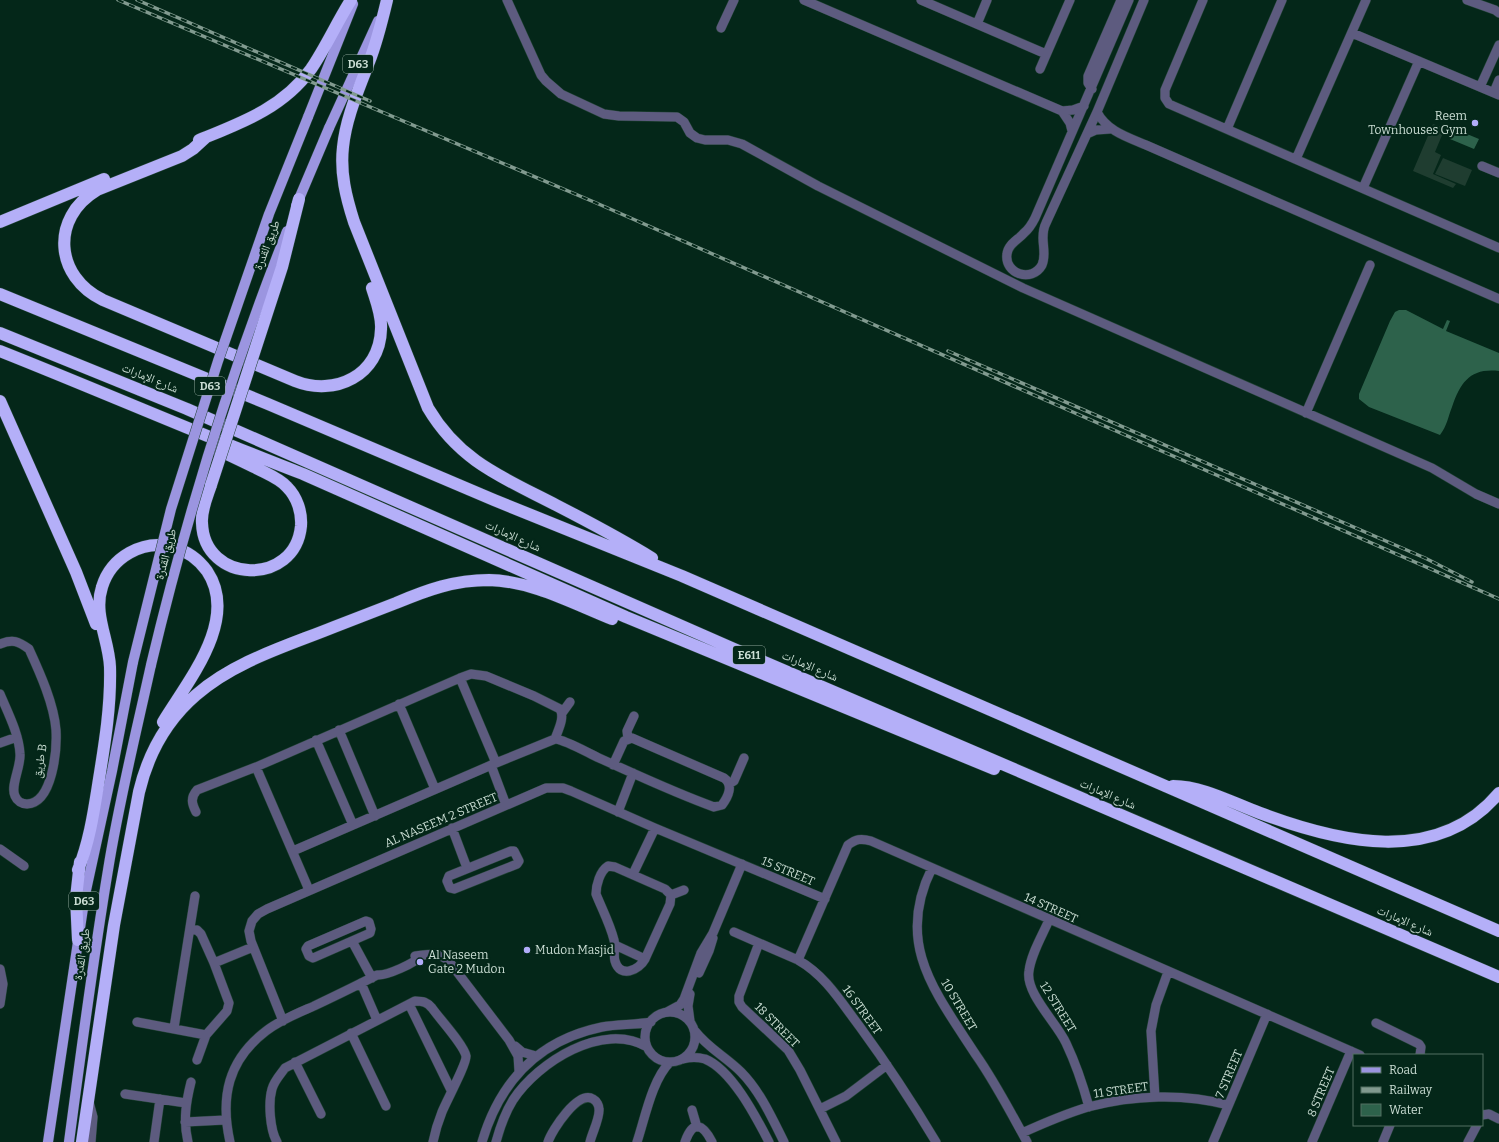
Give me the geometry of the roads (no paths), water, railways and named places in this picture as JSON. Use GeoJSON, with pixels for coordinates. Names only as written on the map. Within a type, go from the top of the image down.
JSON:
{"type":"FeatureCollection","features":[{"type":"Feature","properties":{"kind":"highway"},"geometry":{"type":"LineString","coordinates":[[0,222],[260,114],[278,102],[302,79],[316,61],[351,0]]}},
{"type":"Feature","properties":{"kind":"highway"},"geometry":{"type":"LineString","coordinates":[[387,0],[375,46],[351,109],[346,128],[342,166],[348,204],[426,403],[440,427],[454,444],[470,458],[489,470],[601,528],[682,576]]}},
{"type":"Feature","properties":{"kind":"highway"},"geometry":{"type":"LineString","coordinates":[[205,138],[193,149],[182,156],[97,190],[75,210],[66,228],[64,242],[65,257],[73,275],[86,290],[103,300],[303,384],[318,387],[333,386],[355,377],[366,367],[377,349],[381,335],[380,314],[364,260],[359,235]]}},
{"type":"Feature","properties":{"kind":"highway"},"geometry":{"type":"LineString","coordinates":[[66,377],[90,394],[180,432],[282,482],[295,497],[298,503],[301,517],[299,537],[288,554],[272,567],[252,571],[239,569],[221,560],[208,545],[202,525],[203,511],[211,485],[282,266],[299,199]]}},
{"type":"Feature","properties":{"kind":"highway","name":"شارع الإمارات"},"geometry":{"type":"LineString","coordinates":[[0,294],[268,404],[494,500],[682,576],[1499,931]]}},
{"type":"Feature","properties":{"kind":"highway","name":"شارع الإمارات"},"geometry":{"type":"LineString","coordinates":[[0,333],[187,409],[742,652],[1499,977]]}},
{"type":"Feature","properties":{"kind":"highway"},"geometry":{"type":"LineString","coordinates":[[0,351],[248,453],[303,474],[626,617],[1089,809],[1168,835]]}},
{"type":"Feature","properties":{"kind":"highway"},"geometry":{"type":"LineString","coordinates":[[0,402],[76,572],[103,648],[105,672],[104,705],[100,722],[78,870],[76,898],[78,940]]}},
{"type":"Feature","properties":{"kind":"highway"},"geometry":{"type":"LineString","coordinates":[[78,870],[90,831],[106,733],[110,695],[108,654],[100,615],[99,600],[102,586],[112,568],[128,553],[150,546],[173,547],[187,553],[199,562],[209,574],[215,588],[217,604],[215,624],[206,650],[195,674],[156,735],[143,768],[123,852],[122,885]]}},
{"type":"Feature","properties":{"kind":"highway"},"geometry":{"type":"LineString","coordinates":[[82,1142],[105,985],[122,885],[139,792],[149,760],[158,741],[170,723],[196,695],[217,679],[247,662],[420,592],[443,585],[466,581],[490,580],[514,583],[538,589],[786,692],[837,710],[882,723]]}},
{"type":"Feature","properties":{"kind":"highway"},"geometry":{"type":"LineString","coordinates":[[1165,786],[1194,788],[1293,826],[1319,833],[1345,838],[1386,842],[1418,840],[1448,831],[1474,816],[1499,794]]}},
{"type":"Feature","properties":{"kind":"main road","name":"طريق القدرة"},"geometry":{"type":"LineString","coordinates":[[48,1142],[85,895],[112,770],[133,662],[171,509],[218,361],[264,228],[355,0]]}},
{"type":"Feature","properties":{"kind":"main road","name":"طريق القدرة"},"geometry":{"type":"LineString","coordinates":[[68,1142],[108,868],[132,748],[151,665],[183,540],[222,412],[256,312],[299,199],[329,128],[387,0]]}},
{"type":"Feature","properties":{"kind":"street"},"geometry":{"type":"LineString","coordinates":[[507,0],[541,75],[550,86],[566,97],[597,112],[612,116],[677,118],[684,122],[690,133],[697,138],[705,140],[728,140],[742,144],[818,186],[1023,288],[1432,468],[1476,494],[1499,504]]}},
{"type":"Feature","properties":{"kind":"street"},"geometry":{"type":"LineString","coordinates":[[721,28],[734,0]]}},
{"type":"Feature","properties":{"kind":"street"},"geometry":{"type":"LineString","coordinates":[[804,0],[1062,111],[1073,110],[1084,106]]}},
{"type":"Feature","properties":{"kind":"street"},"geometry":{"type":"LineString","coordinates":[[921,0],[1046,54]]}},
{"type":"Feature","properties":{"kind":"street"},"geometry":{"type":"LineString","coordinates":[[977,24],[987,0]]}},
{"type":"Feature","properties":{"kind":"street"},"geometry":{"type":"LineString","coordinates":[[1040,69],[1070,0]]}},
{"type":"Feature","properties":{"kind":"street"},"geometry":{"type":"LineString","coordinates":[[1092,89],[1088,83],[1088,76],[1120,0]]}},
{"type":"Feature","properties":{"kind":"street"},"geometry":{"type":"LineString","coordinates":[[1130,0],[1035,218],[1025,233],[1008,249],[1008,264],[1010,268],[1019,274],[1029,275],[1038,270],[1041,266],[1044,257],[1043,238],[1046,222],[1097,112],[1144,0]]}},
{"type":"Feature","properties":{"kind":"street"},"geometry":{"type":"LineString","coordinates":[[1203,0],[1165,90],[1165,98],[1172,107],[1227,129],[1499,248]]}},
{"type":"Feature","properties":{"kind":"street"},"geometry":{"type":"LineString","coordinates":[[1227,129],[1282,0]]}},
{"type":"Feature","properties":{"kind":"street"},"geometry":{"type":"LineString","coordinates":[[1296,159],[1366,0]]}},
{"type":"Feature","properties":{"kind":"street"},"geometry":{"type":"LineString","coordinates":[[1467,0],[1498,11]]}},
{"type":"Feature","properties":{"kind":"street"},"geometry":{"type":"LineString","coordinates":[[1352,33],[1496,94],[1499,80]]}},
{"type":"Feature","properties":{"kind":"street"},"geometry":{"type":"LineString","coordinates":[[1480,87],[1499,46]]}},
{"type":"Feature","properties":{"kind":"street"},"geometry":{"type":"LineString","coordinates":[[1363,188],[1418,61]]}},
{"type":"Feature","properties":{"kind":"street"},"geometry":{"type":"LineString","coordinates":[[1062,111],[1070,122],[1072,132]]}},
{"type":"Feature","properties":{"kind":"street"},"geometry":{"type":"LineString","coordinates":[[1097,112],[1110,129],[1499,299]]}},
{"type":"Feature","properties":{"kind":"street"},"geometry":{"type":"LineString","coordinates":[[1087,134],[1096,130],[1110,129]]}},
{"type":"Feature","properties":{"kind":"street"},"geometry":{"type":"LineString","coordinates":[[1482,166],[1499,173]]}},
{"type":"Feature","properties":{"kind":"street"},"geometry":{"type":"LineString","coordinates":[[1306,413],[1370,265]]}},
{"type":"Feature","properties":{"kind":"street","name":"طريق B"},"geometry":{"type":"LineString","coordinates":[[0,644],[11,641],[21,643],[29,649],[52,706],[56,743],[52,775],[49,784],[40,798],[29,804],[23,804],[15,796],[14,790],[20,766],[17,736],[0,694]]}},
{"type":"Feature","properties":{"kind":"street"},"geometry":{"type":"LineString","coordinates":[[196,812],[192,799],[196,790],[256,767],[399,704],[472,674],[486,676],[556,707],[562,713]]}},
{"type":"Feature","properties":{"kind":"street"},"geometry":{"type":"LineString","coordinates":[[460,678],[493,764],[506,805]]}},
{"type":"Feature","properties":{"kind":"street"},"geometry":{"type":"LineString","coordinates":[[554,739],[561,722],[562,713],[570,702]]}},
{"type":"Feature","properties":{"kind":"street"},"geometry":{"type":"LineString","coordinates":[[399,704],[435,789]]}},
{"type":"Feature","properties":{"kind":"street"},"geometry":{"type":"LineString","coordinates":[[628,739],[627,731],[634,716]]}},
{"type":"Feature","properties":{"kind":"street"},"geometry":{"type":"LineString","coordinates":[[339,730],[375,816]]}},
{"type":"Feature","properties":{"kind":"street"},"geometry":{"type":"LineString","coordinates":[[0,743],[17,736]]}},
{"type":"Feature","properties":{"kind":"street"},"geometry":{"type":"LineString","coordinates":[[292,851],[554,739],[562,741],[574,747],[714,808],[718,807],[724,802],[730,788],[729,784],[724,778],[632,738],[624,741],[614,764]]}},
{"type":"Feature","properties":{"kind":"street"},"geometry":{"type":"LineString","coordinates":[[316,740],[353,825]]}},
{"type":"Feature","properties":{"kind":"street"},"geometry":{"type":"LineString","coordinates":[[729,784],[734,781],[744,758]]}},
{"type":"Feature","properties":{"kind":"street"},"geometry":{"type":"LineString","coordinates":[[256,767],[309,890]]}},
{"type":"Feature","properties":{"kind":"street"},"geometry":{"type":"LineString","coordinates":[[618,812],[633,773]]}},
{"type":"Feature","properties":{"kind":"street","name":"AL NASEEM 2 STREET"},"geometry":{"type":"LineString","coordinates":[[283,1021],[253,947],[249,931],[252,921],[258,914],[309,890],[539,791],[554,787],[567,790],[742,864]]}},
{"type":"Feature","properties":{"kind":"street"},"geometry":{"type":"LineString","coordinates":[[452,828],[468,868]]}},
{"type":"Feature","properties":{"kind":"street"},"geometry":{"type":"LineString","coordinates":[[633,874],[655,828]]}},
{"type":"Feature","properties":{"kind":"street","name":"14 STREET"},"geometry":{"type":"LineString","coordinates":[[798,960],[848,845],[855,840],[862,839],[871,841],[1358,1054]]}},
{"type":"Feature","properties":{"kind":"street"},"geometry":{"type":"LineString","coordinates":[[0,849],[24,866]]}},
{"type":"Feature","properties":{"kind":"street"},"geometry":{"type":"LineString","coordinates":[[512,851],[516,852],[519,861],[516,865],[457,889],[450,888],[447,881],[449,876],[468,868],[512,851]]}},
{"type":"Feature","properties":{"kind":"street"},"geometry":{"type":"LineString","coordinates":[[742,864],[713,933],[709,951],[702,958],[680,1005],[655,1017],[651,1022],[646,1034],[647,1047],[658,1059],[670,1062],[690,1057],[705,1060],[720,1070],[746,1101],[769,1142]]}},
{"type":"Feature","properties":{"kind":"street","name":"15 STREET"},"geometry":{"type":"LineString","coordinates":[[742,864],[825,899]]}},
{"type":"Feature","properties":{"kind":"street"},"geometry":{"type":"LineString","coordinates":[[608,866],[615,867],[665,889],[671,895],[670,904],[643,963],[634,970],[627,971],[620,969],[615,963],[614,938],[596,894],[596,888],[603,871],[608,866]]}},
{"type":"Feature","properties":{"kind":"street","name":"10 STREET"},"geometry":{"type":"LineString","coordinates":[[932,868],[918,906],[918,942],[922,959],[928,976],[947,1012],[977,1056],[1027,1142]]}},
{"type":"Feature","properties":{"kind":"street"},"geometry":{"type":"LineString","coordinates":[[671,895],[684,890]]}},
{"type":"Feature","properties":{"kind":"street"},"geometry":{"type":"LineString","coordinates":[[174,1028],[195,896]]}},
{"type":"Feature","properties":{"kind":"street","name":"12 STREET"},"geometry":{"type":"LineString","coordinates":[[1049,920],[1031,962],[1028,972],[1029,982],[1032,991],[1065,1041],[1080,1075],[1088,1107]]}},
{"type":"Feature","properties":{"kind":"street"},"geometry":{"type":"LineString","coordinates":[[366,921],[369,922],[371,929],[370,932],[352,940],[312,958],[306,950],[309,945],[366,921]]}},
{"type":"Feature","properties":{"kind":"street"},"geometry":{"type":"LineString","coordinates":[[190,929],[200,932],[214,963],[228,1007],[227,1011],[206,1034],[197,1060]]}},
{"type":"Feature","properties":{"kind":"street","name":"16 STREET"},"geometry":{"type":"LineString","coordinates":[[734,932],[798,960],[812,969],[824,980],[887,1065],[916,1108],[936,1142]]}},
{"type":"Feature","properties":{"kind":"street"},"geometry":{"type":"LineString","coordinates":[[352,940],[374,977]]}},
{"type":"Feature","properties":{"kind":"street","name":"18 STREET"},"geometry":{"type":"LineString","coordinates":[[759,943],[741,990],[740,1002],[742,1007],[788,1050],[836,1142]]}},
{"type":"Feature","properties":{"kind":"street"},"geometry":{"type":"LineString","coordinates":[[615,946],[645,959]]}},
{"type":"Feature","properties":{"kind":"street"},"geometry":{"type":"LineString","coordinates":[[214,963],[253,947]]}},
{"type":"Feature","properties":{"kind":"street"},"geometry":{"type":"LineString","coordinates":[[230,1142],[226,1120],[226,1100],[230,1080],[238,1061],[250,1044],[266,1030],[374,977],[380,971],[396,967],[414,956],[434,954],[442,956],[448,960],[509,1040],[518,1056],[520,1071]]}},
{"type":"Feature","properties":{"kind":"street"},"geometry":{"type":"LineString","coordinates":[[682,1059],[689,1054],[695,1039],[688,1006],[690,994],[702,958]]}},
{"type":"Feature","properties":{"kind":"street"},"geometry":{"type":"LineString","coordinates":[[0,969],[2,978],[0,1004]]}},
{"type":"Feature","properties":{"kind":"street"},"geometry":{"type":"LineString","coordinates":[[1155,1097],[1151,1031],[1156,1005],[1168,972]]}},
{"type":"Feature","properties":{"kind":"street"},"geometry":{"type":"LineString","coordinates":[[0,977],[2,991]]}},
{"type":"Feature","properties":{"kind":"street"},"geometry":{"type":"LineString","coordinates":[[362,983],[377,1020]]}},
{"type":"Feature","properties":{"kind":"street"},"geometry":{"type":"LineString","coordinates":[[277,1142],[273,1136],[270,1101],[272,1089],[277,1078],[285,1068],[415,1001],[422,1001],[427,1003],[464,1051],[466,1060],[442,1113],[433,1142]]}},
{"type":"Feature","properties":{"kind":"street"},"geometry":{"type":"LineString","coordinates":[[409,1004],[452,1090]]}},
{"type":"Feature","properties":{"kind":"street"},"geometry":{"type":"LineString","coordinates":[[667,1012],[680,1014],[690,1021]]}},
{"type":"Feature","properties":{"kind":"street","name":"7 STREET"},"geometry":{"type":"LineString","coordinates":[[1213,1142],[1267,1014]]}},
{"type":"Feature","properties":{"kind":"street"},"geometry":{"type":"LineString","coordinates":[[137,1022],[206,1034]]}},
{"type":"Feature","properties":{"kind":"street"},"geometry":{"type":"LineString","coordinates":[[482,1142],[499,1099],[520,1071],[536,1056],[561,1041],[588,1030],[617,1024],[651,1022]]}},
{"type":"Feature","properties":{"kind":"street"},"geometry":{"type":"LineString","coordinates":[[1376,1024],[1419,1044],[1421,1047],[1420,1054]]}},
{"type":"Feature","properties":{"kind":"street"},"geometry":{"type":"LineString","coordinates":[[694,1031],[705,1043],[733,1064],[751,1084],[763,1102],[784,1142]]}},
{"type":"Feature","properties":{"kind":"street"},"geometry":{"type":"LineString","coordinates":[[351,1033],[386,1106]]}},
{"type":"Feature","properties":{"kind":"street"},"geometry":{"type":"LineString","coordinates":[[496,1142],[505,1114],[524,1086],[536,1074],[563,1055],[590,1043],[619,1038],[636,1041],[647,1047]]}},
{"type":"Feature","properties":{"kind":"street"},"geometry":{"type":"LineString","coordinates":[[509,1040],[522,1052],[536,1056]]}},
{"type":"Feature","properties":{"kind":"street","name":"8 STREET"},"geometry":{"type":"LineString","coordinates":[[1312,1142],[1351,1051]]}},
{"type":"Feature","properties":{"kind":"street"},"geometry":{"type":"LineString","coordinates":[[295,1062],[321,1114]]}},
{"type":"Feature","properties":{"kind":"street"},"geometry":{"type":"LineString","coordinates":[[637,1142],[658,1079],[664,1068],[670,1062]]}},
{"type":"Feature","properties":{"kind":"street"},"geometry":{"type":"LineString","coordinates":[[820,1109],[846,1096],[887,1065]]}},
{"type":"Feature","properties":{"kind":"street"},"geometry":{"type":"LineString","coordinates":[[186,1141],[186,1103],[191,1082]]}},
{"type":"Feature","properties":{"kind":"street"},"geometry":{"type":"LineString","coordinates":[[125,1094],[186,1103]]}},
{"type":"Feature","properties":{"kind":"street"},"geometry":{"type":"LineString","coordinates":[[88,1097],[93,1117],[91,1142]]}},
{"type":"Feature","properties":{"kind":"street"},"geometry":{"type":"LineString","coordinates":[[548,1142],[550,1135],[559,1121],[581,1099],[587,1097],[598,1103],[600,1110],[590,1142]]}},
{"type":"Feature","properties":{"kind":"street","name":"11 STREET"},"geometry":{"type":"LineString","coordinates":[[1022,1133],[1088,1107],[1133,1099],[1155,1097],[1197,1098],[1228,1105]]}},
{"type":"Feature","properties":{"kind":"street"},"geometry":{"type":"LineString","coordinates":[[154,1142],[160,1099]]}},
{"type":"Feature","properties":{"kind":"street"},"geometry":{"type":"LineString","coordinates":[[692,1110],[697,1127]]}},
{"type":"Feature","properties":{"kind":"street"},"geometry":{"type":"LineString","coordinates":[[1483,1115],[1489,1114],[1499,1119]]}},
{"type":"Feature","properties":{"kind":"street"},"geometry":{"type":"LineString","coordinates":[[1483,1120],[1487,1118],[1499,1119]]}},
{"type":"Feature","properties":{"kind":"street"},"geometry":{"type":"LineString","coordinates":[[185,1122],[226,1120]]}},
{"type":"Feature","properties":{"kind":"street"},"geometry":{"type":"LineString","coordinates":[[1382,1142],[1390,1126]]}},
{"type":"Feature","properties":{"kind":"street"},"geometry":{"type":"LineString","coordinates":[[685,1142],[690,1130],[697,1127],[705,1129],[712,1142]]}},
{"type":"Feature","properties":{"kind":"water"},"geometry":{"type":"Polygon","coordinates":[[[1455,129],[1479,139],[1474,149],[1450,139],[1455,129]]]}},
{"type":"Feature","properties":{"kind":"water"},"geometry":{"type":"Polygon","coordinates":[[[1399,310],[1406,310],[1443,329],[1447,320],[1450,321],[1446,331],[1499,353],[1499,371],[1474,374],[1463,383],[1455,398],[1446,425],[1440,435],[1369,407],[1359,399],[1359,394],[1390,321],[1395,312],[1399,310]]]}},
{"type":"Feature","properties":{"kind":"railway"},"geometry":{"type":"LineString","coordinates":[[118,0],[594,202],[1499,599]]}},
{"type":"Feature","properties":{"kind":"railway"},"geometry":{"type":"LineString","coordinates":[[137,0],[370,101]]}},
{"type":"Feature","properties":{"kind":"railway"},"geometry":{"type":"LineString","coordinates":[[948,351],[1425,558],[1472,582]]}},
{"type":"Feature","properties":{"kind":"place","name":"Reem Townhouses Gym"},"geometry":{"type":"Point","coordinates":[1475,123]}},
{"type":"Feature","properties":{"kind":"place","name":"Mudon Masjid"},"geometry":{"type":"Point","coordinates":[527,950]}},
{"type":"Feature","properties":{"kind":"place","name":"Al Naseem Gate 2 Mudon"},"geometry":{"type":"Point","coordinates":[420,962]}}]}
